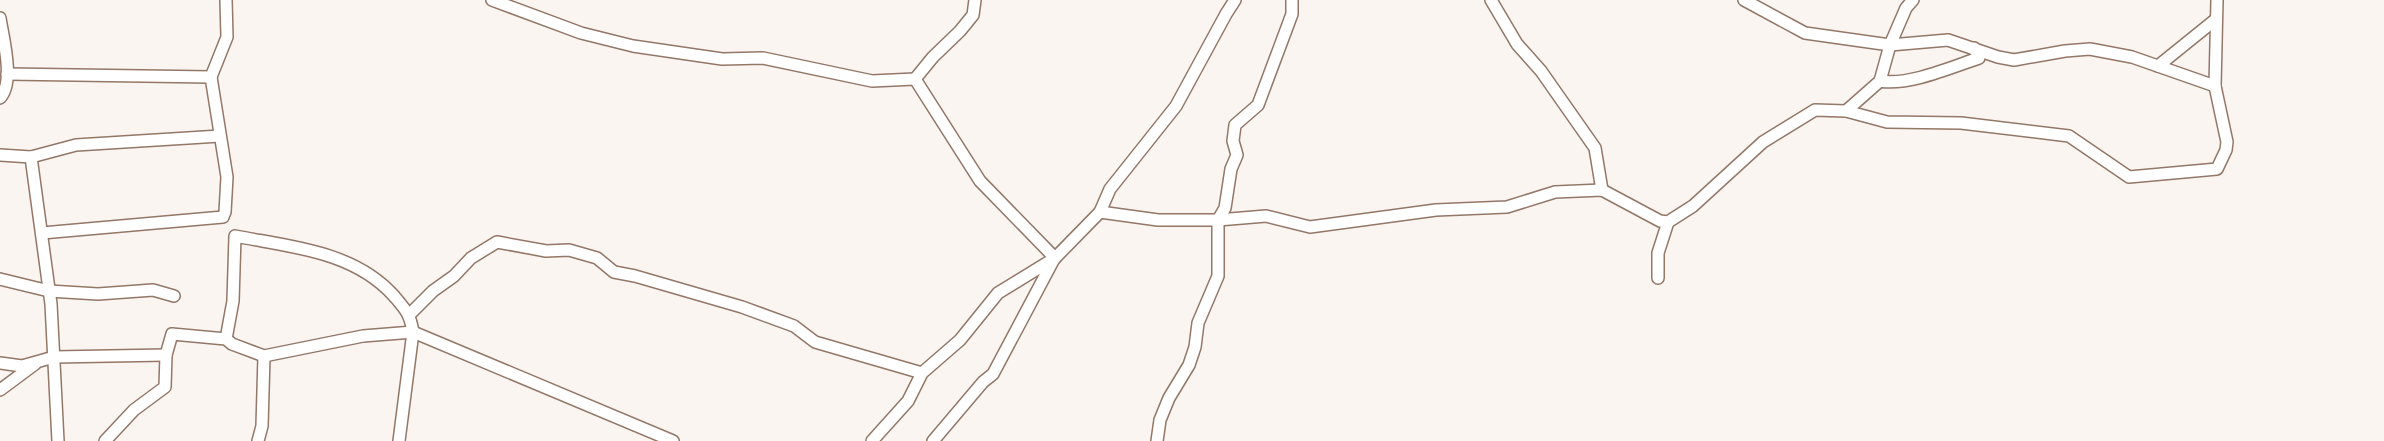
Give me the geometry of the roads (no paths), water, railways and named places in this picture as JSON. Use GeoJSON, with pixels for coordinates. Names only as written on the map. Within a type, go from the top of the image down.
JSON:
{"type":"FeatureCollection","features":[{"type":"Feature","properties":{"kind":"street"},"geometry":{"type":"LineString","coordinates":[[42,233],[222,217],[225,212],[227,177],[211,77],[227,37],[226,0]]}},
{"type":"Feature","properties":{"kind":"street"},"geometry":{"type":"LineString","coordinates":[[492,0],[581,33],[634,46],[722,59],[763,58],[872,80],[915,79],[973,15],[975,0]]}},
{"type":"Feature","properties":{"kind":"street"},"geometry":{"type":"LineString","coordinates":[[872,441],[908,401],[922,373],[960,340],[998,293],[1055,258],[1100,212],[1110,189],[1176,106],[1235,0]]}},
{"type":"Feature","properties":{"kind":"street"},"geometry":{"type":"LineString","coordinates":[[1157,441],[1160,420],[1169,398],[1189,365],[1195,347],[1198,323],[1218,276],[1218,220],[1225,208],[1231,169],[1237,155],[1233,140],[1234,125],[1258,104],[1292,14],[1292,0]]}},
{"type":"Feature","properties":{"kind":"street"},"geometry":{"type":"LineString","coordinates":[[1491,0],[1517,44],[1542,70],[1595,148],[1602,190]]}},
{"type":"Feature","properties":{"kind":"street"},"geometry":{"type":"LineString","coordinates":[[1744,0],[1805,33],[1890,46],[1948,40],[1998,57],[2014,60],[2065,50],[2090,48],[2158,66],[2215,86]]}},
{"type":"Feature","properties":{"kind":"street"},"geometry":{"type":"LineString","coordinates":[[1846,111],[1880,81],[1890,46],[1906,8],[1913,0]]}},
{"type":"Feature","properties":{"kind":"street"},"geometry":{"type":"LineString","coordinates":[[1658,278],[1658,253],[1668,222],[1693,206],[1763,142],[1815,110],[1846,111],[1887,122],[1961,123],[2069,136],[2130,177],[2217,170],[2226,150],[2227,142],[2215,86],[2215,20],[2218,0]]}},
{"type":"Feature","properties":{"kind":"street"},"geometry":{"type":"LineString","coordinates":[[0,18],[3,57],[7,74],[3,94],[0,98]]}},
{"type":"Feature","properties":{"kind":"street"},"geometry":{"type":"LineString","coordinates":[[2158,66],[2215,20]]}},
{"type":"Feature","properties":{"kind":"street"},"geometry":{"type":"LineString","coordinates":[[1880,81],[1889,82],[1917,77],[1979,58],[1974,48]]}},
{"type":"Feature","properties":{"kind":"street"},"geometry":{"type":"LineString","coordinates":[[7,74],[211,77]]}},
{"type":"Feature","properties":{"kind":"street"},"geometry":{"type":"LineString","coordinates":[[915,79],[980,181],[1055,258]]}},
{"type":"Feature","properties":{"kind":"street"},"geometry":{"type":"LineString","coordinates":[[0,155],[31,157],[76,145],[220,136]]}},
{"type":"Feature","properties":{"kind":"street"},"geometry":{"type":"LineString","coordinates":[[31,157],[49,291],[58,441]]}},
{"type":"Feature","properties":{"kind":"street"},"geometry":{"type":"LineString","coordinates":[[1100,212],[1158,220],[1218,220],[1266,216],[1310,227],[1436,210],[1507,207],[1554,192],[1602,190],[1660,221],[1668,222]]}},
{"type":"Feature","properties":{"kind":"street"},"geometry":{"type":"LineString","coordinates":[[226,339],[233,302],[235,236],[319,252],[360,267],[384,284],[410,314],[413,332],[399,441]]}},
{"type":"Feature","properties":{"kind":"street"},"geometry":{"type":"LineString","coordinates":[[410,314],[433,291],[454,276],[471,258],[497,242],[546,251],[569,250],[597,258],[614,272],[635,276],[742,307],[794,326],[815,342],[922,373]]}},
{"type":"Feature","properties":{"kind":"street"},"geometry":{"type":"LineString","coordinates":[[933,441],[983,382],[993,374],[1055,258]]}},
{"type":"Feature","properties":{"kind":"street"},"geometry":{"type":"LineString","coordinates":[[0,279],[49,291],[98,294],[153,290],[174,296]]}},
{"type":"Feature","properties":{"kind":"street"},"geometry":{"type":"LineString","coordinates":[[105,441],[134,410],[165,387],[166,355],[172,334],[226,339],[232,344],[264,356],[363,336],[413,332],[673,441]]}},
{"type":"Feature","properties":{"kind":"street"},"geometry":{"type":"LineString","coordinates":[[0,364],[22,366],[54,357],[166,355]]}},
{"type":"Feature","properties":{"kind":"street"},"geometry":{"type":"LineString","coordinates":[[258,441],[262,426],[264,356]]}},
{"type":"Feature","properties":{"kind":"street"},"geometry":{"type":"LineString","coordinates":[[0,390],[40,361]]}}]}
